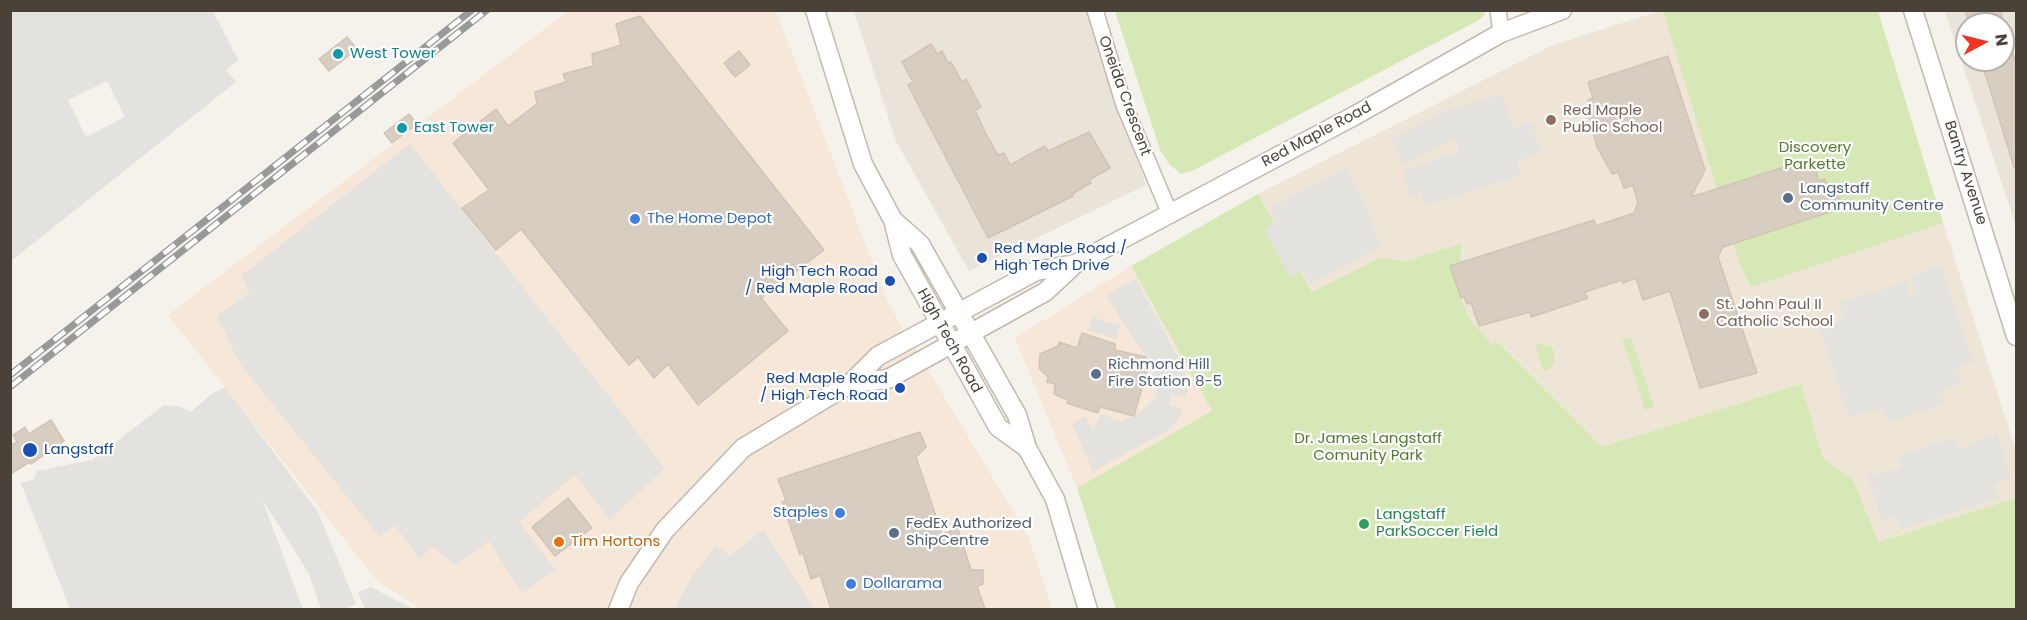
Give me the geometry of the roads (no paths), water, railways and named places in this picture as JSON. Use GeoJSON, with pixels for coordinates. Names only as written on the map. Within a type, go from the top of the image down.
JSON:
{"type":"FeatureCollection","features":[{"type":"Feature","properties":{"kind":"street","name":"High Tech Road"},"geometry":{"type":"LineString","coordinates":[[815,10],[863,164],[893,219],[902,255],[998,427],[1027,448]]}},
{"type":"Feature","properties":{"kind":"street","name":"Oneida Crescent"},"geometry":{"type":"LineString","coordinates":[[1095,10],[1124,105],[1170,214]]}},
{"type":"Feature","properties":{"kind":"street"},"geometry":{"type":"LineString","coordinates":[[1498,10],[1502,33]]}},
{"type":"Feature","properties":{"kind":"street","name":"Red Maple Road"},"geometry":{"type":"LineString","coordinates":[[851,383],[888,380],[1045,292],[1074,264],[1502,33],[1562,10]]}},
{"type":"Feature","properties":{"kind":"street","name":"Bantry Avenue"},"geometry":{"type":"LineString","coordinates":[[1913,10],[2016,336]]}},
{"type":"Feature","properties":{"kind":"street","name":"High Tech Road"},"geometry":{"type":"LineString","coordinates":[[893,219],[920,244],[1017,415],[1027,448],[1055,499],[1088,609]]}},
{"type":"Feature","properties":{"kind":"street","name":"Red Maple Road"},"geometry":{"type":"LineString","coordinates":[[618,609],[629,583],[665,530],[743,448],[851,383],[878,356],[1036,271],[1074,264]]}},
{"type":"Feature","properties":{"kind":"railway"},"geometry":{"type":"LineString","coordinates":[[10,375],[472,10]]}},
{"type":"Feature","properties":{"kind":"railway"},"geometry":{"type":"LineString","coordinates":[[10,387],[487,10]]}},
{"type":"Feature","properties":{"kind":"place","name":"West Tower"},"geometry":{"type":"Point","coordinates":[338,54]}},
{"type":"Feature","properties":{"kind":"place","name":"Red Maple Public School"},"geometry":{"type":"Point","coordinates":[1551,120]}},
{"type":"Feature","properties":{"kind":"place","name":"East Tower"},"geometry":{"type":"Point","coordinates":[402,128]}},
{"type":"Feature","properties":{"kind":"place","name":"Langstaff Community Centre"},"geometry":{"type":"Point","coordinates":[1788,198]}},
{"type":"Feature","properties":{"kind":"place","name":"The Home Depot"},"geometry":{"type":"Point","coordinates":[635,219]}},
{"type":"Feature","properties":{"kind":"place","name":"Red Maple Road / High Tech Drive"},"geometry":{"type":"Point","coordinates":[982,258]}},
{"type":"Feature","properties":{"kind":"place","name":"High Tech Road / Red Maple Road"},"geometry":{"type":"Point","coordinates":[890,281]}},
{"type":"Feature","properties":{"kind":"place","name":"St. John Paul II Catholic School"},"geometry":{"type":"Point","coordinates":[1704,314]}},
{"type":"Feature","properties":{"kind":"place","name":"Richmond Hill Fire Station 8-5"},"geometry":{"type":"Point","coordinates":[1096,374]}},
{"type":"Feature","properties":{"kind":"place","name":"Red Maple Road / High Tech Road"},"geometry":{"type":"Point","coordinates":[900,388]}},
{"type":"Feature","properties":{"kind":"place","name":"Langstaff"},"geometry":{"type":"Point","coordinates":[30,450]}},
{"type":"Feature","properties":{"kind":"place","name":"Staples"},"geometry":{"type":"Point","coordinates":[840,513]}},
{"type":"Feature","properties":{"kind":"place","name":"Langstaff ParkSoccer Field"},"geometry":{"type":"Point","coordinates":[1364,524]}},
{"type":"Feature","properties":{"kind":"place","name":"FedEx Authorized ShipCentre"},"geometry":{"type":"Point","coordinates":[894,533]}},
{"type":"Feature","properties":{"kind":"place","name":"Tim Hortons"},"geometry":{"type":"Point","coordinates":[559,542]}},
{"type":"Feature","properties":{"kind":"place","name":"Dollarama"},"geometry":{"type":"Point","coordinates":[851,584]}},
{"type":"Feature","properties":{"kind":"park label","name":"Discovery Parkette"},"geometry":{"type":"Point","coordinates":[1815,156]}},
{"type":"Feature","properties":{"kind":"park label","name":"Dr. James Langstaff Comunity Park"},"geometry":{"type":"Point","coordinates":[1368,448]}}]}
